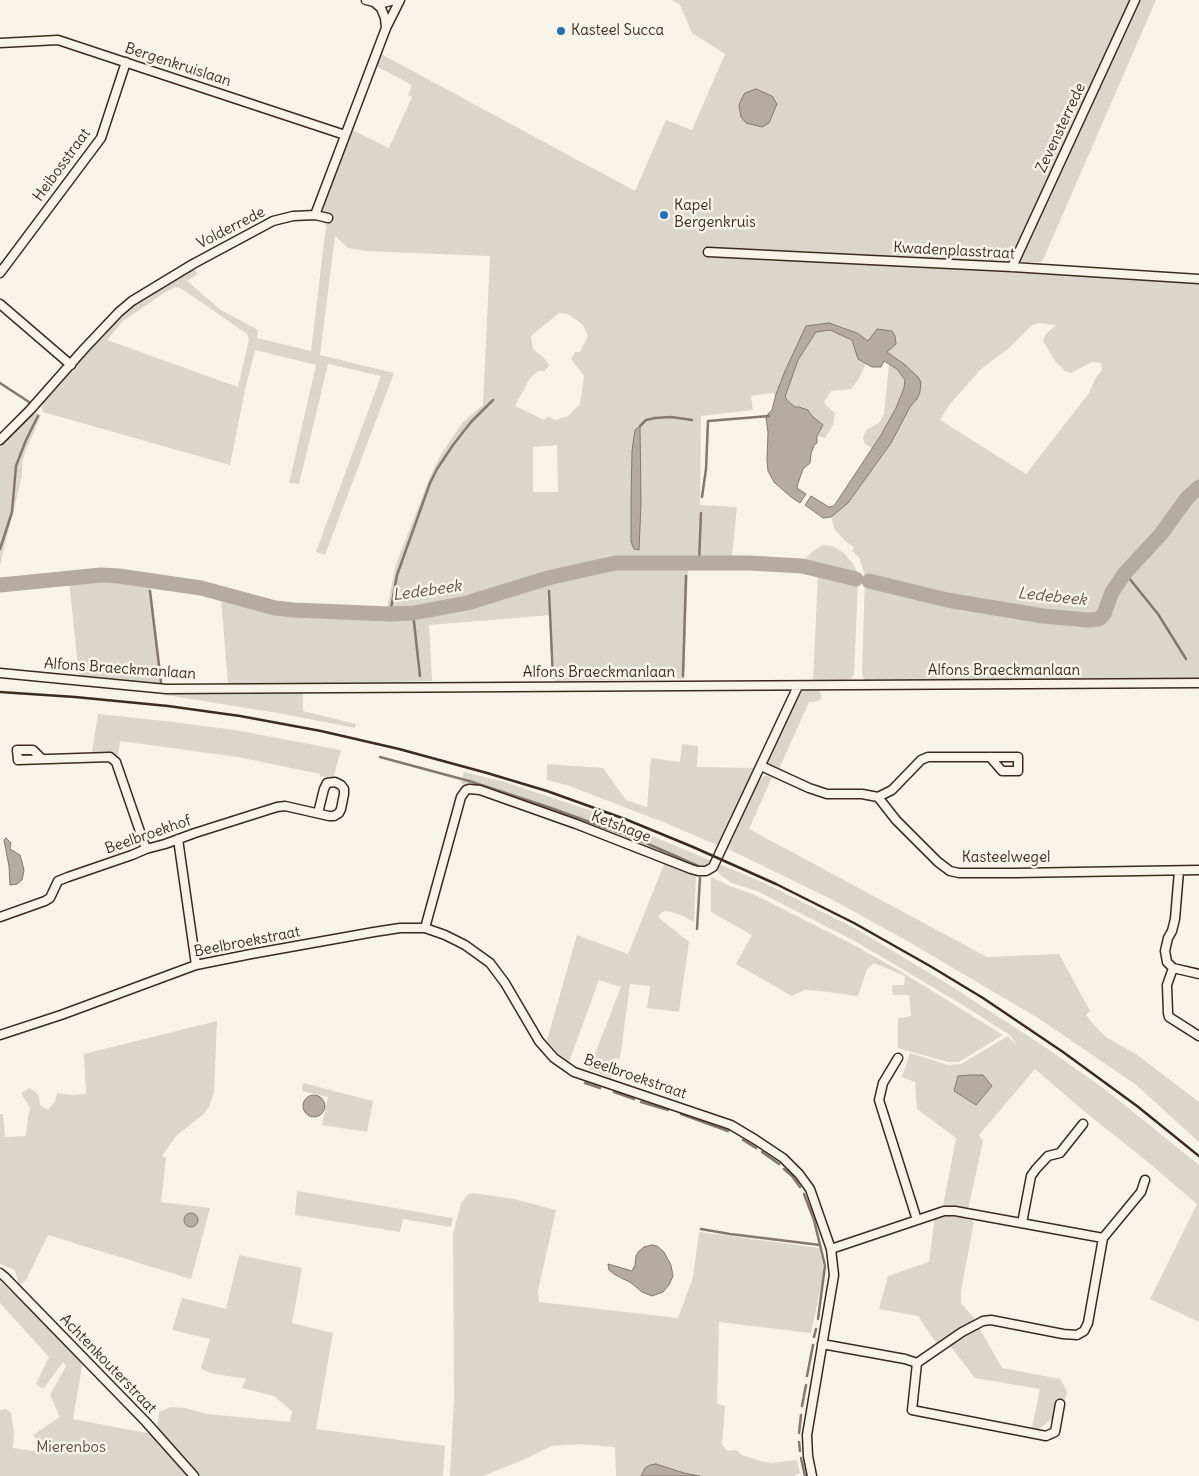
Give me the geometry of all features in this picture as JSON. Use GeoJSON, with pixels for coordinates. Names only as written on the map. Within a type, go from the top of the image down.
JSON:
{"type":"FeatureCollection","features":[{"type":"Feature","properties":{"kind":"street"},"geometry":{"type":"LineString","coordinates":[[370,1],[383,3],[395,0]]}},
{"type":"Feature","properties":{"kind":"street"},"geometry":{"type":"LineString","coordinates":[[328,218],[316,215],[344,135],[386,28],[400,0]]}},
{"type":"Feature","properties":{"kind":"street","name":"Zevensterrede"},"geometry":{"type":"LineString","coordinates":[[1012,267],[1135,0]]}},
{"type":"Feature","properties":{"kind":"street"},"geometry":{"type":"LineString","coordinates":[[370,1],[380,8],[385,18],[386,28]]}},
{"type":"Feature","properties":{"kind":"street","name":"Bergenkruislaan"},"geometry":{"type":"LineString","coordinates":[[0,43],[58,40],[344,135]]}},
{"type":"Feature","properties":{"kind":"street","name":"Heibosstraat"},"geometry":{"type":"LineString","coordinates":[[0,273],[101,138],[126,62]]}},
{"type":"Feature","properties":{"kind":"street","name":"Volderrede"},"geometry":{"type":"LineString","coordinates":[[0,440],[30,410],[119,312],[132,301],[272,220],[293,216],[316,215]]}},
{"type":"Feature","properties":{"kind":"street","name":"Kwadenplasstraat"},"geometry":{"type":"LineString","coordinates":[[708,252],[1012,267],[1199,279]]}},
{"type":"Feature","properties":{"kind":"street"},"geometry":{"type":"LineString","coordinates":[[0,304],[70,365]]}},
{"type":"Feature","properties":{"kind":"street","name":"Alfons Braeckmanlaan"},"geometry":{"type":"LineString","coordinates":[[0,673],[166,689],[1199,683]]}},
{"type":"Feature","properties":{"kind":"street","name":"Ketshage"},"geometry":{"type":"LineString","coordinates":[[425,928],[460,797],[466,790],[480,790],[576,824],[698,871],[706,871],[713,867],[798,686]]}},
{"type":"Feature","properties":{"kind":"street"},"geometry":{"type":"LineString","coordinates":[[42,759],[110,757],[116,762],[146,849]]}},
{"type":"Feature","properties":{"kind":"street"},"geometry":{"type":"LineString","coordinates":[[761,766],[809,788],[827,794],[862,794],[878,797],[892,790],[921,760],[928,757],[990,757]]}},
{"type":"Feature","properties":{"kind":"street","name":"Beelbroekhof"},"geometry":{"type":"LineString","coordinates":[[0,917],[50,898],[58,881],[68,876],[276,807],[285,806],[329,816],[334,816],[339,813],[344,794],[344,789],[341,785],[335,782],[327,784],[318,813]]}},
{"type":"Feature","properties":{"kind":"street","name":"Kasteelwegel"},"geometry":{"type":"LineString","coordinates":[[878,797],[896,820],[938,862],[950,870],[959,873],[1199,870]]}},
{"type":"Feature","properties":{"kind":"street"},"geometry":{"type":"LineString","coordinates":[[178,839],[196,965]]}},
{"type":"Feature","properties":{"kind":"street"},"geometry":{"type":"LineString","coordinates":[[1179,871],[1175,918],[1165,951],[1167,962],[1173,968],[1199,974]]}},
{"type":"Feature","properties":{"kind":"street","name":"Beelbroekstraat"},"geometry":{"type":"LineString","coordinates":[[0,1035],[61,1015],[196,965],[400,928],[425,928],[465,945],[490,963],[505,983],[539,1041],[554,1058],[574,1072],[731,1125],[783,1158],[799,1174],[810,1189],[831,1249],[834,1275],[806,1435],[812,1476]]}},
{"type":"Feature","properties":{"kind":"street"},"geometry":{"type":"LineString","coordinates":[[1173,968],[1167,985],[1169,1017],[1199,1036]]}},
{"type":"Feature","properties":{"kind":"street"},"geometry":{"type":"LineString","coordinates":[[898,1058],[883,1083],[879,1100],[917,1220]]}},
{"type":"Feature","properties":{"kind":"street"},"geometry":{"type":"LineString","coordinates":[[1022,1224],[1031,1176],[1048,1156],[1060,1153],[1083,1124]]}},
{"type":"Feature","properties":{"kind":"street"},"geometry":{"type":"LineString","coordinates":[[1060,1404],[1055,1432],[1046,1436],[912,1410],[917,1363],[962,1332],[983,1321],[991,1320],[1064,1334],[1077,1335],[1084,1331],[1088,1324],[1103,1238],[1141,1192],[1145,1180]]}},
{"type":"Feature","properties":{"kind":"street"},"geometry":{"type":"LineString","coordinates":[[831,1249],[944,1211],[1103,1238]]}},
{"type":"Feature","properties":{"kind":"street","name":"Achtenkouterstraat"},"geometry":{"type":"LineString","coordinates":[[0,1274],[12,1284],[155,1432],[194,1476]]}},
{"type":"Feature","properties":{"kind":"street"},"geometry":{"type":"LineString","coordinates":[[822,1344],[905,1359],[917,1363]]}},
{"type":"Feature","properties":{"kind":"green space"},"geometry":{"type":"Polygon","coordinates":[[[672,0],[1156,0],[1042,262],[1023,262],[1022,272],[1199,283],[1199,678],[866,680],[863,678],[865,577],[859,557],[852,551],[854,547],[845,541],[835,530],[831,517],[848,503],[891,443],[910,407],[917,399],[918,377],[904,364],[857,333],[807,326],[776,394],[751,396],[753,410],[701,416],[700,505],[737,507],[732,556],[802,562],[813,551],[823,545],[832,546],[844,553],[858,573],[854,674],[851,679],[813,681],[818,574],[801,570],[702,567],[688,570],[684,679],[555,681],[551,615],[429,625],[432,681],[228,685],[221,598],[275,611],[413,619],[433,612],[497,599],[571,575],[646,564],[678,566],[678,557],[632,556],[583,563],[532,577],[466,599],[387,608],[396,564],[430,477],[441,454],[463,422],[483,405],[490,256],[366,251],[348,248],[335,236],[320,355],[394,373],[325,555],[316,552],[381,376],[328,364],[299,484],[289,483],[316,365],[255,350],[230,465],[43,412],[41,403],[120,314],[132,304],[192,267],[198,274],[187,281],[221,310],[258,330],[257,338],[311,351],[326,226],[323,221],[335,222],[323,211],[350,129],[389,148],[412,97],[408,95],[412,85],[376,66],[381,54],[635,191],[666,120],[692,130],[725,54],[692,33],[680,5],[672,0]],[[176,287],[123,321],[107,340],[238,387],[249,339],[247,334],[182,289],[176,287]],[[559,313],[531,336],[533,349],[549,365],[545,371],[538,371],[530,378],[515,406],[544,420],[548,416],[555,420],[568,416],[580,404],[584,376],[571,359],[575,352],[580,352],[588,336],[583,325],[568,314],[559,313]],[[1039,323],[1032,325],[1008,349],[982,368],[950,404],[940,420],[1026,474],[1089,393],[1095,379],[1102,370],[1101,363],[1092,362],[1071,373],[1065,371],[1055,361],[1043,341],[1045,335],[1056,325],[1039,323]],[[557,445],[533,447],[533,492],[558,492],[557,445]]]}},
{"type":"Feature","properties":{"kind":"green space"},"geometry":{"type":"Polygon","coordinates":[[[830,330],[852,340],[858,359],[866,364],[851,389],[831,391],[824,402],[835,413],[833,425],[825,438],[817,436],[823,425],[808,410],[795,407],[785,397],[798,360],[816,332],[830,330]]]}},
{"type":"Feature","properties":{"kind":"green space"},"geometry":{"type":"Polygon","coordinates":[[[889,364],[897,369],[905,380],[904,388],[896,408],[872,448],[865,444],[863,438],[866,430],[879,423],[884,414],[889,364]]]}},
{"type":"Feature","properties":{"kind":"green space"},"geometry":{"type":"Polygon","coordinates":[[[35,412],[41,415],[24,455],[22,476],[0,565],[0,445],[35,412]]]}},
{"type":"Feature","properties":{"kind":"green space"},"geometry":{"type":"Polygon","coordinates":[[[101,578],[119,579],[150,585],[163,685],[79,676],[69,581],[101,578]]]}},
{"type":"Feature","properties":{"kind":"green space"},"geometry":{"type":"Polygon","coordinates":[[[800,691],[818,691],[821,693],[821,699],[809,702],[779,769],[767,763],[800,691]]]}},
{"type":"Feature","properties":{"kind":"green space"},"geometry":{"type":"Polygon","coordinates":[[[166,692],[303,693],[303,711],[356,724],[355,728],[166,695],[166,692]]]}},
{"type":"Feature","properties":{"kind":"green space"},"geometry":{"type":"Polygon","coordinates":[[[98,714],[235,730],[341,750],[333,779],[320,776],[320,774],[238,757],[120,741],[118,755],[92,752],[98,714]]]}},
{"type":"Feature","properties":{"kind":"green space"},"geometry":{"type":"Polygon","coordinates":[[[682,744],[698,746],[697,767],[755,768],[719,846],[567,785],[547,780],[547,764],[603,768],[626,800],[647,807],[651,758],[680,762],[682,744]]]}},
{"type":"Feature","properties":{"kind":"green space"},"geometry":{"type":"Polygon","coordinates":[[[464,772],[508,783],[589,810],[710,860],[710,863],[701,869],[575,819],[479,786],[468,787],[461,783],[464,772]]]}},
{"type":"Feature","properties":{"kind":"green space"},"geometry":{"type":"Polygon","coordinates":[[[765,775],[772,777],[749,829],[987,957],[1059,954],[1090,1011],[1086,1015],[1093,1024],[1107,1038],[1136,1054],[1199,1102],[1199,1142],[1135,1084],[1038,1018],[909,942],[831,899],[726,848],[754,786],[765,775]]]}},
{"type":"Feature","properties":{"kind":"green space"},"geometry":{"type":"Polygon","coordinates":[[[665,862],[696,875],[694,922],[681,915],[667,911],[662,912],[658,917],[689,942],[679,1012],[647,1008],[650,986],[630,984],[620,1059],[614,1058],[611,1078],[589,1069],[621,987],[599,980],[569,1062],[561,1057],[547,1040],[577,935],[628,954],[665,862]]]}},
{"type":"Feature","properties":{"kind":"green space"},"geometry":{"type":"Polygon","coordinates":[[[719,864],[762,882],[858,930],[951,986],[1042,1045],[1106,1090],[1199,1165],[1199,1322],[1150,1299],[1197,1204],[1035,1069],[979,1135],[983,1141],[966,1219],[974,1221],[961,1291],[961,1303],[973,1317],[1002,1368],[1060,1379],[1067,1391],[1065,1401],[1056,1403],[1054,1417],[1038,1430],[1032,1428],[1040,1389],[975,1378],[945,1339],[937,1344],[918,1316],[879,1309],[888,1276],[929,1262],[936,1208],[943,1206],[956,1138],[917,1109],[915,1082],[902,1077],[910,1053],[948,1065],[961,1064],[1008,1036],[1018,1047],[1010,1035],[853,940],[757,891],[732,883],[716,870],[719,864]]]}},
{"type":"Feature","properties":{"kind":"green space"},"geometry":{"type":"Polygon","coordinates":[[[711,877],[755,895],[850,943],[900,971],[1003,1035],[959,1062],[948,1062],[898,1048],[898,1018],[911,1016],[909,995],[893,995],[892,985],[904,985],[905,976],[874,963],[867,969],[858,996],[804,990],[792,996],[736,964],[752,935],[711,912],[711,877]]]}},
{"type":"Feature","properties":{"kind":"green space"},"geometry":{"type":"Polygon","coordinates":[[[217,1021],[214,1092],[209,1107],[203,1115],[177,1135],[162,1156],[166,1158],[161,1202],[210,1208],[191,1279],[48,1235],[26,1280],[19,1285],[15,1270],[0,1264],[0,1114],[3,1114],[5,1137],[26,1136],[30,1108],[21,1093],[29,1088],[36,1092],[40,1105],[48,1110],[55,1101],[57,1093],[86,1094],[84,1054],[217,1021]]]}},
{"type":"Feature","properties":{"kind":"green space"},"geometry":{"type":"Polygon","coordinates":[[[303,1083],[373,1101],[367,1132],[322,1125],[328,1097],[302,1091],[303,1083]]]}},
{"type":"Feature","properties":{"kind":"green space"},"geometry":{"type":"Polygon","coordinates":[[[297,1191],[453,1218],[451,1227],[403,1219],[400,1232],[295,1215],[297,1191]]]}},
{"type":"Feature","properties":{"kind":"green space"},"geometry":{"type":"Polygon","coordinates":[[[473,1193],[514,1199],[556,1210],[538,1291],[539,1302],[678,1318],[693,1277],[699,1232],[819,1248],[824,1272],[811,1333],[719,1322],[717,1404],[725,1406],[722,1445],[727,1451],[736,1450],[742,1455],[771,1463],[797,1460],[800,1473],[794,1476],[700,1476],[656,1464],[642,1473],[641,1476],[616,1476],[615,1447],[578,1444],[551,1446],[523,1460],[483,1476],[450,1476],[454,1396],[453,1234],[461,1203],[467,1195],[473,1193]]]}},
{"type":"Feature","properties":{"kind":"green space"},"geometry":{"type":"Polygon","coordinates":[[[239,1255],[302,1268],[292,1323],[333,1333],[316,1429],[445,1446],[443,1476],[198,1476],[157,1432],[159,1412],[171,1407],[185,1408],[207,1414],[290,1422],[292,1411],[274,1396],[242,1388],[246,1379],[210,1373],[201,1368],[210,1339],[172,1330],[182,1298],[226,1309],[239,1255]]]}},
{"type":"Feature","properties":{"kind":"green space","name":"Mierenbos"},"geometry":{"type":"Polygon","coordinates":[[[0,1281],[83,1361],[73,1419],[152,1434],[190,1476],[0,1476],[0,1410],[6,1409],[11,1413],[14,1432],[13,1448],[40,1452],[40,1444],[33,1435],[60,1417],[50,1395],[66,1366],[63,1362],[44,1388],[36,1384],[49,1357],[0,1303],[0,1281]]]}},
{"type":"Feature","properties":{"kind":"shaded area"},"geometry":{"type":"Polygon","coordinates":[[[756,89],[772,96],[777,104],[769,123],[762,127],[746,123],[741,117],[739,106],[745,93],[756,89]]]}},
{"type":"Feature","properties":{"kind":"shaded area"},"geometry":{"type":"Polygon","coordinates":[[[829,323],[857,333],[868,341],[877,329],[892,331],[896,344],[887,352],[904,364],[921,382],[917,399],[910,407],[891,443],[848,503],[831,517],[823,518],[805,505],[811,496],[829,507],[834,506],[881,435],[896,408],[905,380],[897,369],[884,361],[881,367],[872,367],[858,359],[852,340],[830,330],[816,332],[798,360],[785,397],[795,407],[808,410],[823,425],[817,436],[817,443],[814,445],[810,463],[803,469],[798,483],[797,488],[806,494],[800,503],[791,497],[774,482],[768,471],[766,418],[772,410],[785,371],[806,326],[829,323]]]}},
{"type":"Feature","properties":{"kind":"shaded area"},"geometry":{"type":"Polygon","coordinates":[[[640,426],[641,503],[639,550],[634,549],[631,542],[631,500],[632,451],[635,430],[640,426]]]}},
{"type":"Feature","properties":{"kind":"shaded area"},"geometry":{"type":"Polygon","coordinates":[[[6,838],[11,843],[10,849],[20,855],[24,870],[22,880],[17,884],[10,885],[9,866],[4,840],[6,838]]]}},
{"type":"Feature","properties":{"kind":"shaded area"},"geometry":{"type":"Polygon","coordinates":[[[983,1075],[992,1086],[976,1105],[954,1091],[958,1076],[983,1075]]]}},
{"type":"Feature","properties":{"kind":"shaded area"},"geometry":{"type":"Polygon","coordinates":[[[314,1095],[324,1102],[325,1106],[318,1116],[314,1117],[304,1110],[303,1106],[310,1096],[314,1095]]]}},
{"type":"Feature","properties":{"kind":"shaded area"},"geometry":{"type":"Polygon","coordinates":[[[188,1213],[194,1213],[198,1220],[194,1227],[188,1227],[184,1223],[184,1217],[188,1213]]]}},
{"type":"Feature","properties":{"kind":"shaded area"},"geometry":{"type":"Polygon","coordinates":[[[657,1246],[664,1252],[671,1265],[673,1276],[663,1292],[652,1296],[642,1292],[630,1282],[614,1274],[609,1270],[608,1264],[632,1271],[638,1252],[644,1247],[657,1246]]]}},
{"type":"Feature","properties":{"kind":"shaded area"},"geometry":{"type":"Polygon","coordinates":[[[656,1464],[700,1476],[641,1476],[645,1468],[656,1464]]]}},
{"type":"Feature","properties":{"kind":"waterway"},"geometry":{"type":"LineString","coordinates":[[0,383],[29,402]]}},
{"type":"Feature","properties":{"kind":"waterway"},"geometry":{"type":"LineString","coordinates":[[390,614],[397,575],[430,483],[453,445],[471,422],[493,400]]}},
{"type":"Feature","properties":{"kind":"waterway"},"geometry":{"type":"LineString","coordinates":[[0,549],[12,512],[16,466],[38,416]]}},
{"type":"Feature","properties":{"kind":"waterway"},"geometry":{"type":"LineString","coordinates":[[702,497],[706,469],[708,421],[769,416]]}},
{"type":"Feature","properties":{"kind":"waterway"},"geometry":{"type":"LineString","coordinates":[[640,426],[646,420],[655,418],[671,417],[692,420]]}},
{"type":"Feature","properties":{"kind":"waterway","name":"Ledebeek"},"geometry":{"type":"LineString","coordinates":[[869,581],[947,600],[1043,616],[1088,620],[1099,619],[1104,614],[1112,592],[1125,573],[1161,534],[1187,498],[1199,487]]}},
{"type":"Feature","properties":{"kind":"waterway"},"geometry":{"type":"LineString","coordinates":[[699,563],[701,513]]}},
{"type":"Feature","properties":{"kind":"waterway","name":"Ledebeek"},"geometry":{"type":"LineString","coordinates":[[0,585],[101,575],[119,576],[201,588],[275,608],[390,614],[413,613],[467,603],[548,578],[615,563],[749,563],[802,566],[856,579]]}},
{"type":"Feature","properties":{"kind":"waterway"},"geometry":{"type":"LineString","coordinates":[[1125,573],[1158,614],[1186,659]]}},
{"type":"Feature","properties":{"kind":"waterway"},"geometry":{"type":"LineString","coordinates":[[683,676],[686,576]]}},
{"type":"Feature","properties":{"kind":"waterway"},"geometry":{"type":"LineString","coordinates":[[150,591],[161,682]]}},
{"type":"Feature","properties":{"kind":"waterway"},"geometry":{"type":"LineString","coordinates":[[549,591],[553,678]]}},
{"type":"Feature","properties":{"kind":"waterway"},"geometry":{"type":"LineString","coordinates":[[413,613],[420,676]]}},
{"type":"Feature","properties":{"kind":"waterway"},"geometry":{"type":"LineString","coordinates":[[380,757],[469,781],[548,807],[637,839],[698,866]]}},
{"type":"Feature","properties":{"kind":"waterway"},"geometry":{"type":"LineString","coordinates":[[697,929],[700,878]]}},
{"type":"Feature","properties":{"kind":"waterway"},"geometry":{"type":"LineString","coordinates":[[585,1083],[600,1088]]}},
{"type":"Feature","properties":{"kind":"waterway"},"geometry":{"type":"LineString","coordinates":[[614,1092],[634,1099]]}},
{"type":"Feature","properties":{"kind":"waterway"},"geometry":{"type":"LineString","coordinates":[[641,1102],[668,1110]]}},
{"type":"Feature","properties":{"kind":"waterway"},"geometry":{"type":"LineString","coordinates":[[681,1114],[728,1131]]}},
{"type":"Feature","properties":{"kind":"waterway"},"geometry":{"type":"LineString","coordinates":[[743,1140],[756,1148]]}},
{"type":"Feature","properties":{"kind":"waterway"},"geometry":{"type":"LineString","coordinates":[[762,1152],[779,1164]]}},
{"type":"Feature","properties":{"kind":"waterway"},"geometry":{"type":"LineString","coordinates":[[784,1169],[800,1187]]}},
{"type":"Feature","properties":{"kind":"waterway"},"geometry":{"type":"LineString","coordinates":[[804,1194],[814,1220],[820,1245]]}},
{"type":"Feature","properties":{"kind":"waterway"},"geometry":{"type":"LineString","coordinates":[[701,1229],[820,1245],[825,1266],[818,1319]]}},
{"type":"Feature","properties":{"kind":"waterway"},"geometry":{"type":"LineString","coordinates":[[814,1337],[816,1329]]}},
{"type":"Feature","properties":{"kind":"waterway"},"geometry":{"type":"LineString","coordinates":[[807,1376],[813,1345]]}},
{"type":"Feature","properties":{"kind":"waterway"},"geometry":{"type":"LineString","coordinates":[[802,1406],[806,1385]]}},
{"type":"Feature","properties":{"kind":"waterway"},"geometry":{"type":"LineString","coordinates":[[799,1433],[801,1415]]}},
{"type":"Feature","properties":{"kind":"waterway"},"geometry":{"type":"LineString","coordinates":[[799,1442],[800,1451]]}},
{"type":"Feature","properties":{"kind":"waterway"},"geometry":{"type":"LineString","coordinates":[[801,1458],[805,1476]]}},
{"type":"Feature","properties":{"kind":"railway"},"geometry":{"type":"LineString","coordinates":[[0,692],[168,706],[240,716],[321,731],[399,749],[487,773],[547,791],[625,819],[776,884],[854,923],[930,966],[983,998],[1063,1052],[1137,1106],[1199,1156]]}},
{"type":"Feature","properties":{"kind":"place","name":"Kasteel Succa"},"geometry":{"type":"Point","coordinates":[561,31]}},
{"type":"Feature","properties":{"kind":"place","name":"Kapel Bergenkruis"},"geometry":{"type":"Point","coordinates":[664,215]}}]}
